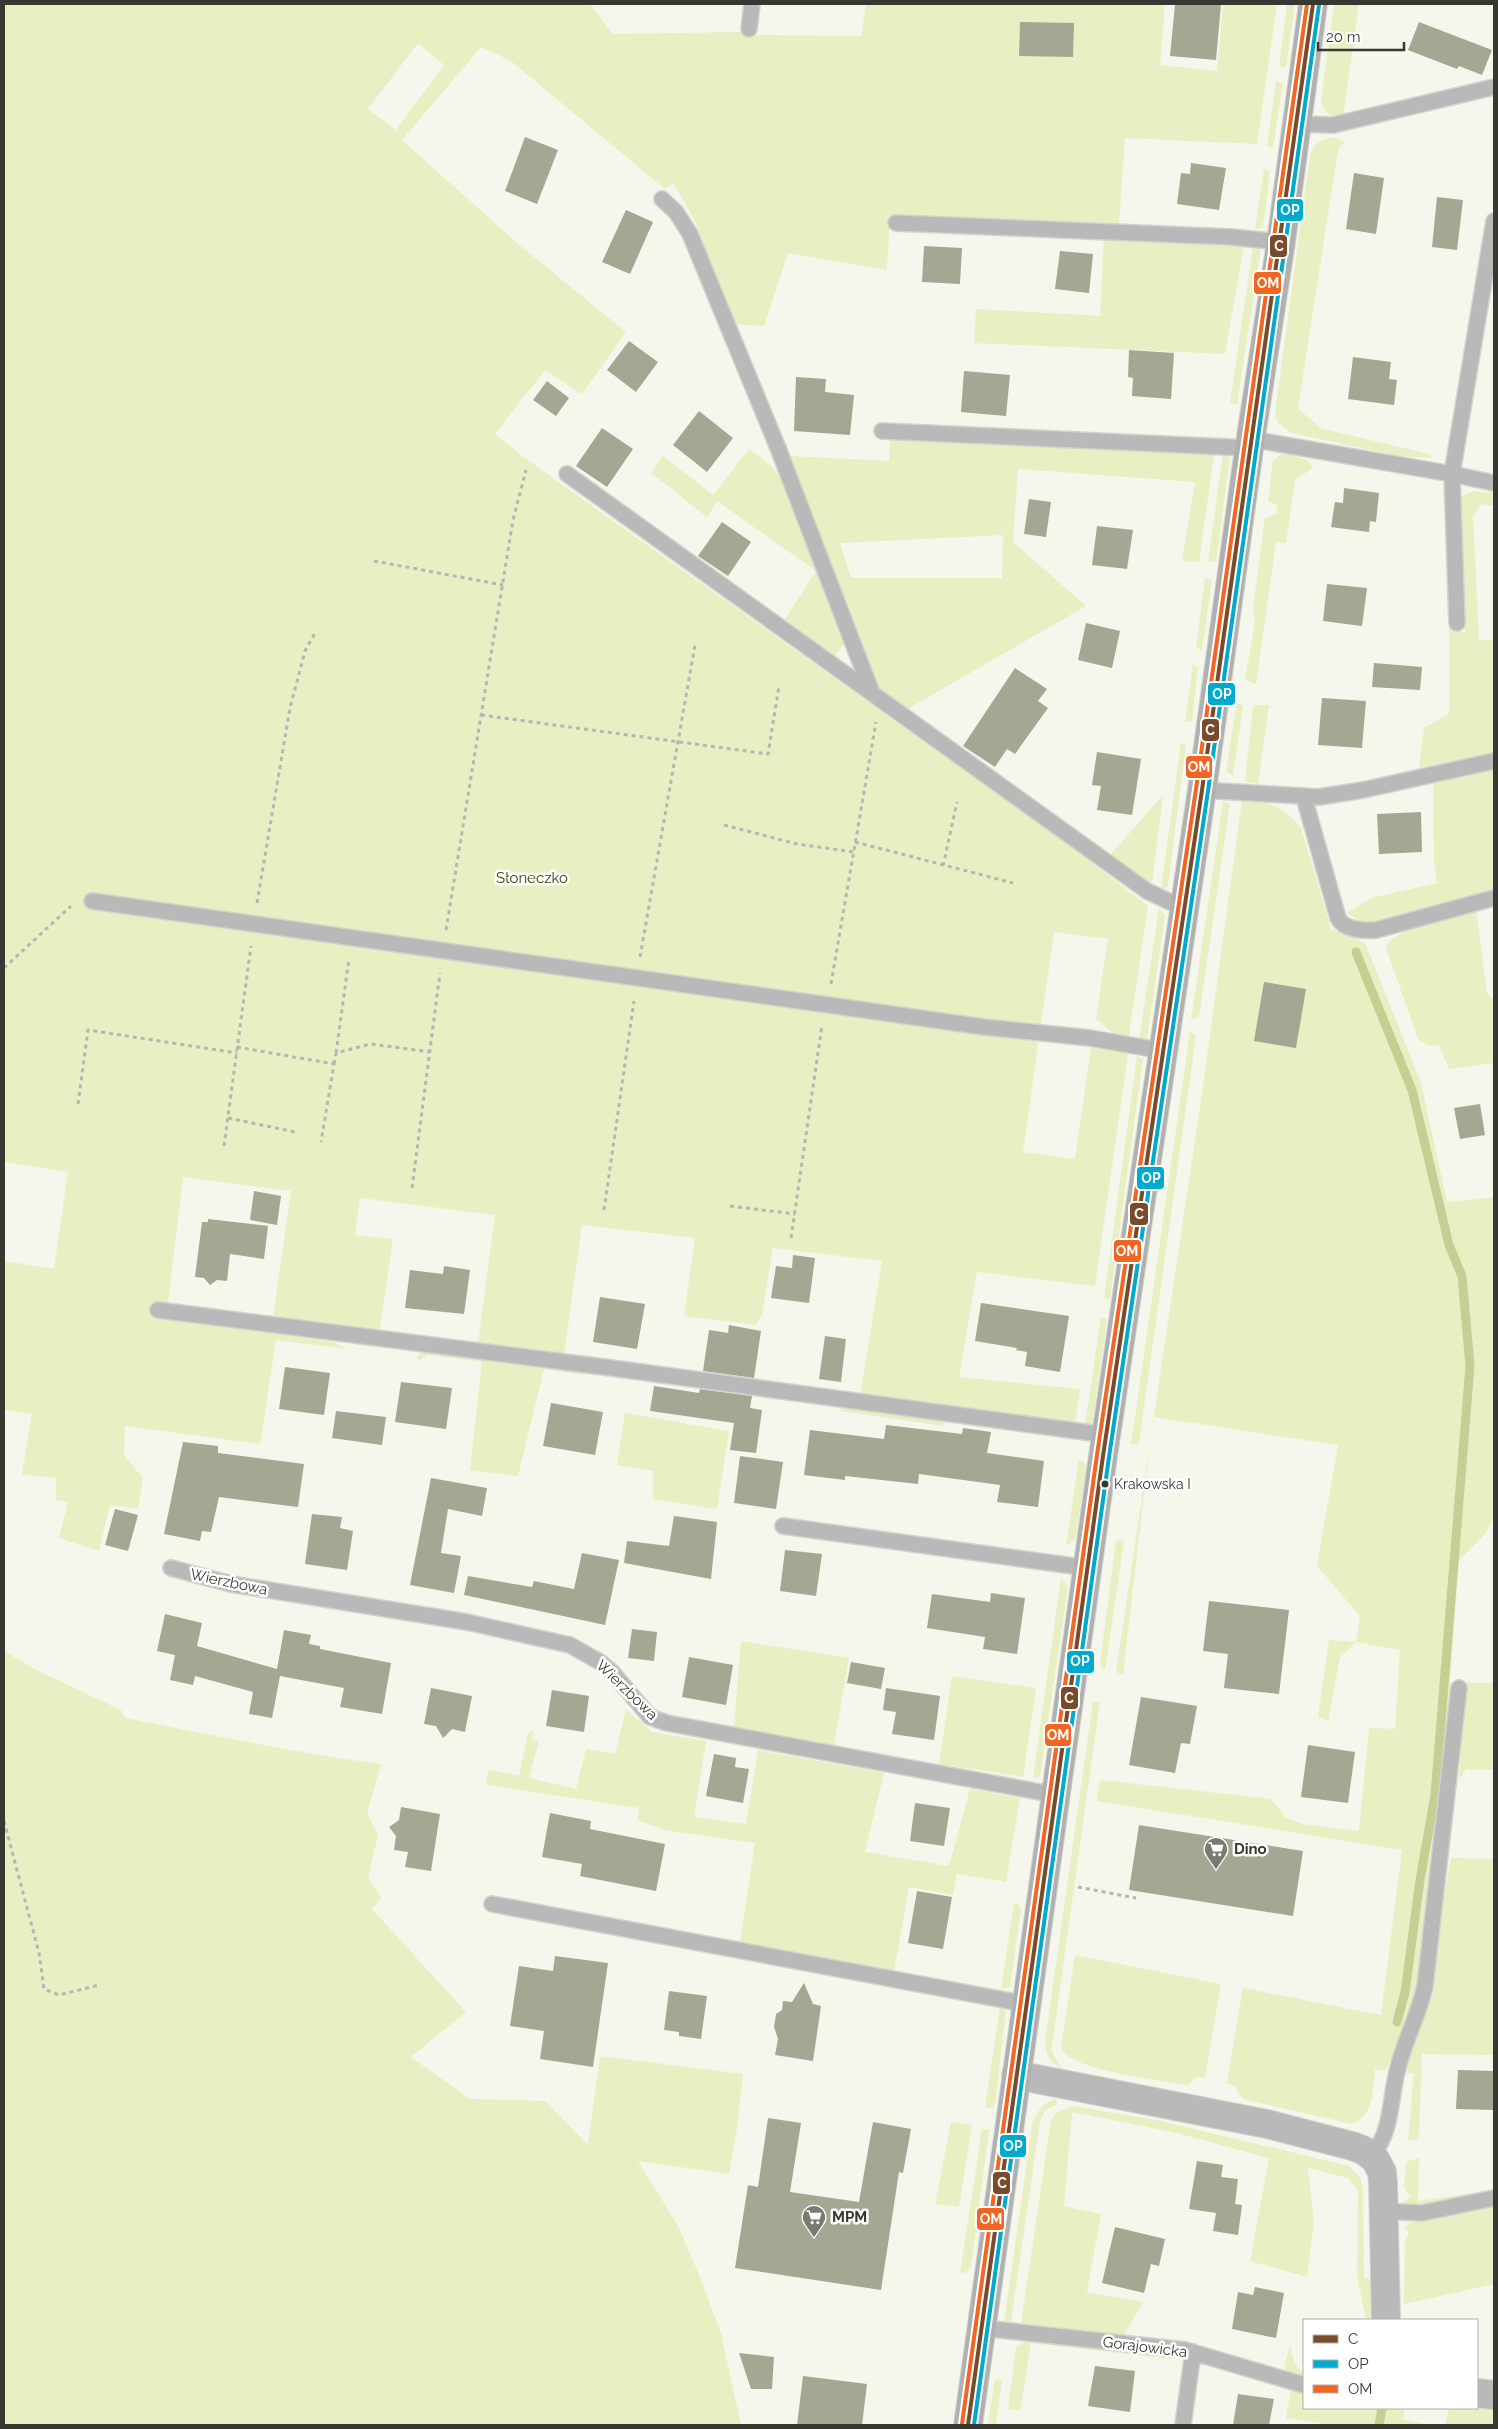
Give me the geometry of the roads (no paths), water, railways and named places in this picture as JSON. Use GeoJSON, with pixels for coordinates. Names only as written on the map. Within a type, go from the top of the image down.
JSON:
{"type":"FeatureCollection","features":[{"type":"Feature","properties":{"kind":"main road"},"geometry":{"type":"LineString","coordinates":[[968,2425],[1088,1568],[1185,909],[1250,444],[1281,242],[1313,4]]}},
{"type":"Feature","properties":{"kind":"street"},"geometry":{"type":"LineString","coordinates":[[1016,2075],[1267,2124],[1352,2146],[1372,2156],[1383,2177],[1386,2319]]}},
{"type":"Feature","properties":{"kind":"street"},"geometry":{"type":"LineString","coordinates":[[1478,2393],[1494,2395]]}},
{"type":"Feature","properties":{"kind":"lane"},"geometry":{"type":"LineString","coordinates":[[748,29],[752,4]]}},
{"type":"Feature","properties":{"kind":"lane"},"geometry":{"type":"LineString","coordinates":[[1297,124],[1333,125],[1494,87]]}},
{"type":"Feature","properties":{"kind":"lane"},"geometry":{"type":"LineString","coordinates":[[662,199],[676,212],[690,234],[778,448],[872,693]]}},
{"type":"Feature","properties":{"kind":"lane"},"geometry":{"type":"LineString","coordinates":[[1457,623],[1452,474],[1494,221]]}},
{"type":"Feature","properties":{"kind":"lane"},"geometry":{"type":"LineString","coordinates":[[896,223],[1222,236],[1281,242]]}},
{"type":"Feature","properties":{"kind":"lane"},"geometry":{"type":"LineString","coordinates":[[882,431],[1250,444],[1452,474],[1494,483]]}},
{"type":"Feature","properties":{"kind":"lane"},"geometry":{"type":"LineString","coordinates":[[567,474],[1147,891],[1185,909]]}},
{"type":"Feature","properties":{"kind":"lane"},"geometry":{"type":"LineString","coordinates":[[1202,790],[1304,798],[1364,790],[1494,761]]}},
{"type":"Feature","properties":{"kind":"lane"},"geometry":{"type":"LineString","coordinates":[[1304,798],[1338,918],[1342,924],[1360,930],[1376,930],[1494,898]]}},
{"type":"Feature","properties":{"kind":"lane"},"geometry":{"type":"LineString","coordinates":[[92,901],[984,1027],[1090,1038],[1164,1051]]}},
{"type":"Feature","properties":{"kind":"lane"},"geometry":{"type":"LineString","coordinates":[[158,1310],[604,1367],[1107,1435]]}},
{"type":"Feature","properties":{"kind":"lane"},"geometry":{"type":"LineString","coordinates":[[783,1526],[1088,1568]]}},
{"type":"Feature","properties":{"kind":"lane","name":"Wierzbowa"},"geometry":{"type":"LineString","coordinates":[[171,1568],[231,1584],[467,1622],[570,1645],[600,1662],[612,1672],[650,1716],[667,1724],[1056,1795]]}},
{"type":"Feature","properties":{"kind":"lane"},"geometry":{"type":"LineString","coordinates":[[1372,2156],[1381,2144],[1388,2128],[1398,2067],[1416,2020],[1425,1986],[1460,1688]]}},
{"type":"Feature","properties":{"kind":"lane"},"geometry":{"type":"LineString","coordinates":[[492,1904],[1026,2004]]}},
{"type":"Feature","properties":{"kind":"lane"},"geometry":{"type":"LineString","coordinates":[[1383,2211],[1431,2212],[1494,2198]]}},
{"type":"Feature","properties":{"kind":"lane","name":"Gorajowicka"},"geometry":{"type":"LineString","coordinates":[[982,2328],[1193,2352],[1303,2385]]}},
{"type":"Feature","properties":{"kind":"lane"},"geometry":{"type":"LineString","coordinates":[[1183,2425],[1193,2352]]}},
{"type":"Feature","properties":{"kind":"waterway"},"geometry":{"type":"LineString","coordinates":[[1356,952],[1412,1090],[1449,1245],[1462,1276],[1470,1366],[1435,1795],[1420,1880],[1405,1992],[1397,2022]]}},
{"type":"Feature","properties":{"kind":"waterway"},"geometry":{"type":"LineString","coordinates":[[1379,2425],[1382,2409]]}},
{"type":"Feature","properties":{"kind":"place","name":"Krakowska I"},"geometry":{"type":"Point","coordinates":[1105,1484]}},
{"type":"Feature","properties":{"kind":"place","name":"Dino"},"geometry":{"type":"Point","coordinates":[1216,1870]}},
{"type":"Feature","properties":{"kind":"place","name":"MPM"},"geometry":{"type":"Point","coordinates":[814,2238]}},
{"type":"Feature","properties":{"kind":"park label","name":"Słoneczko"},"geometry":{"type":"Point","coordinates":[532,878]}}]}
